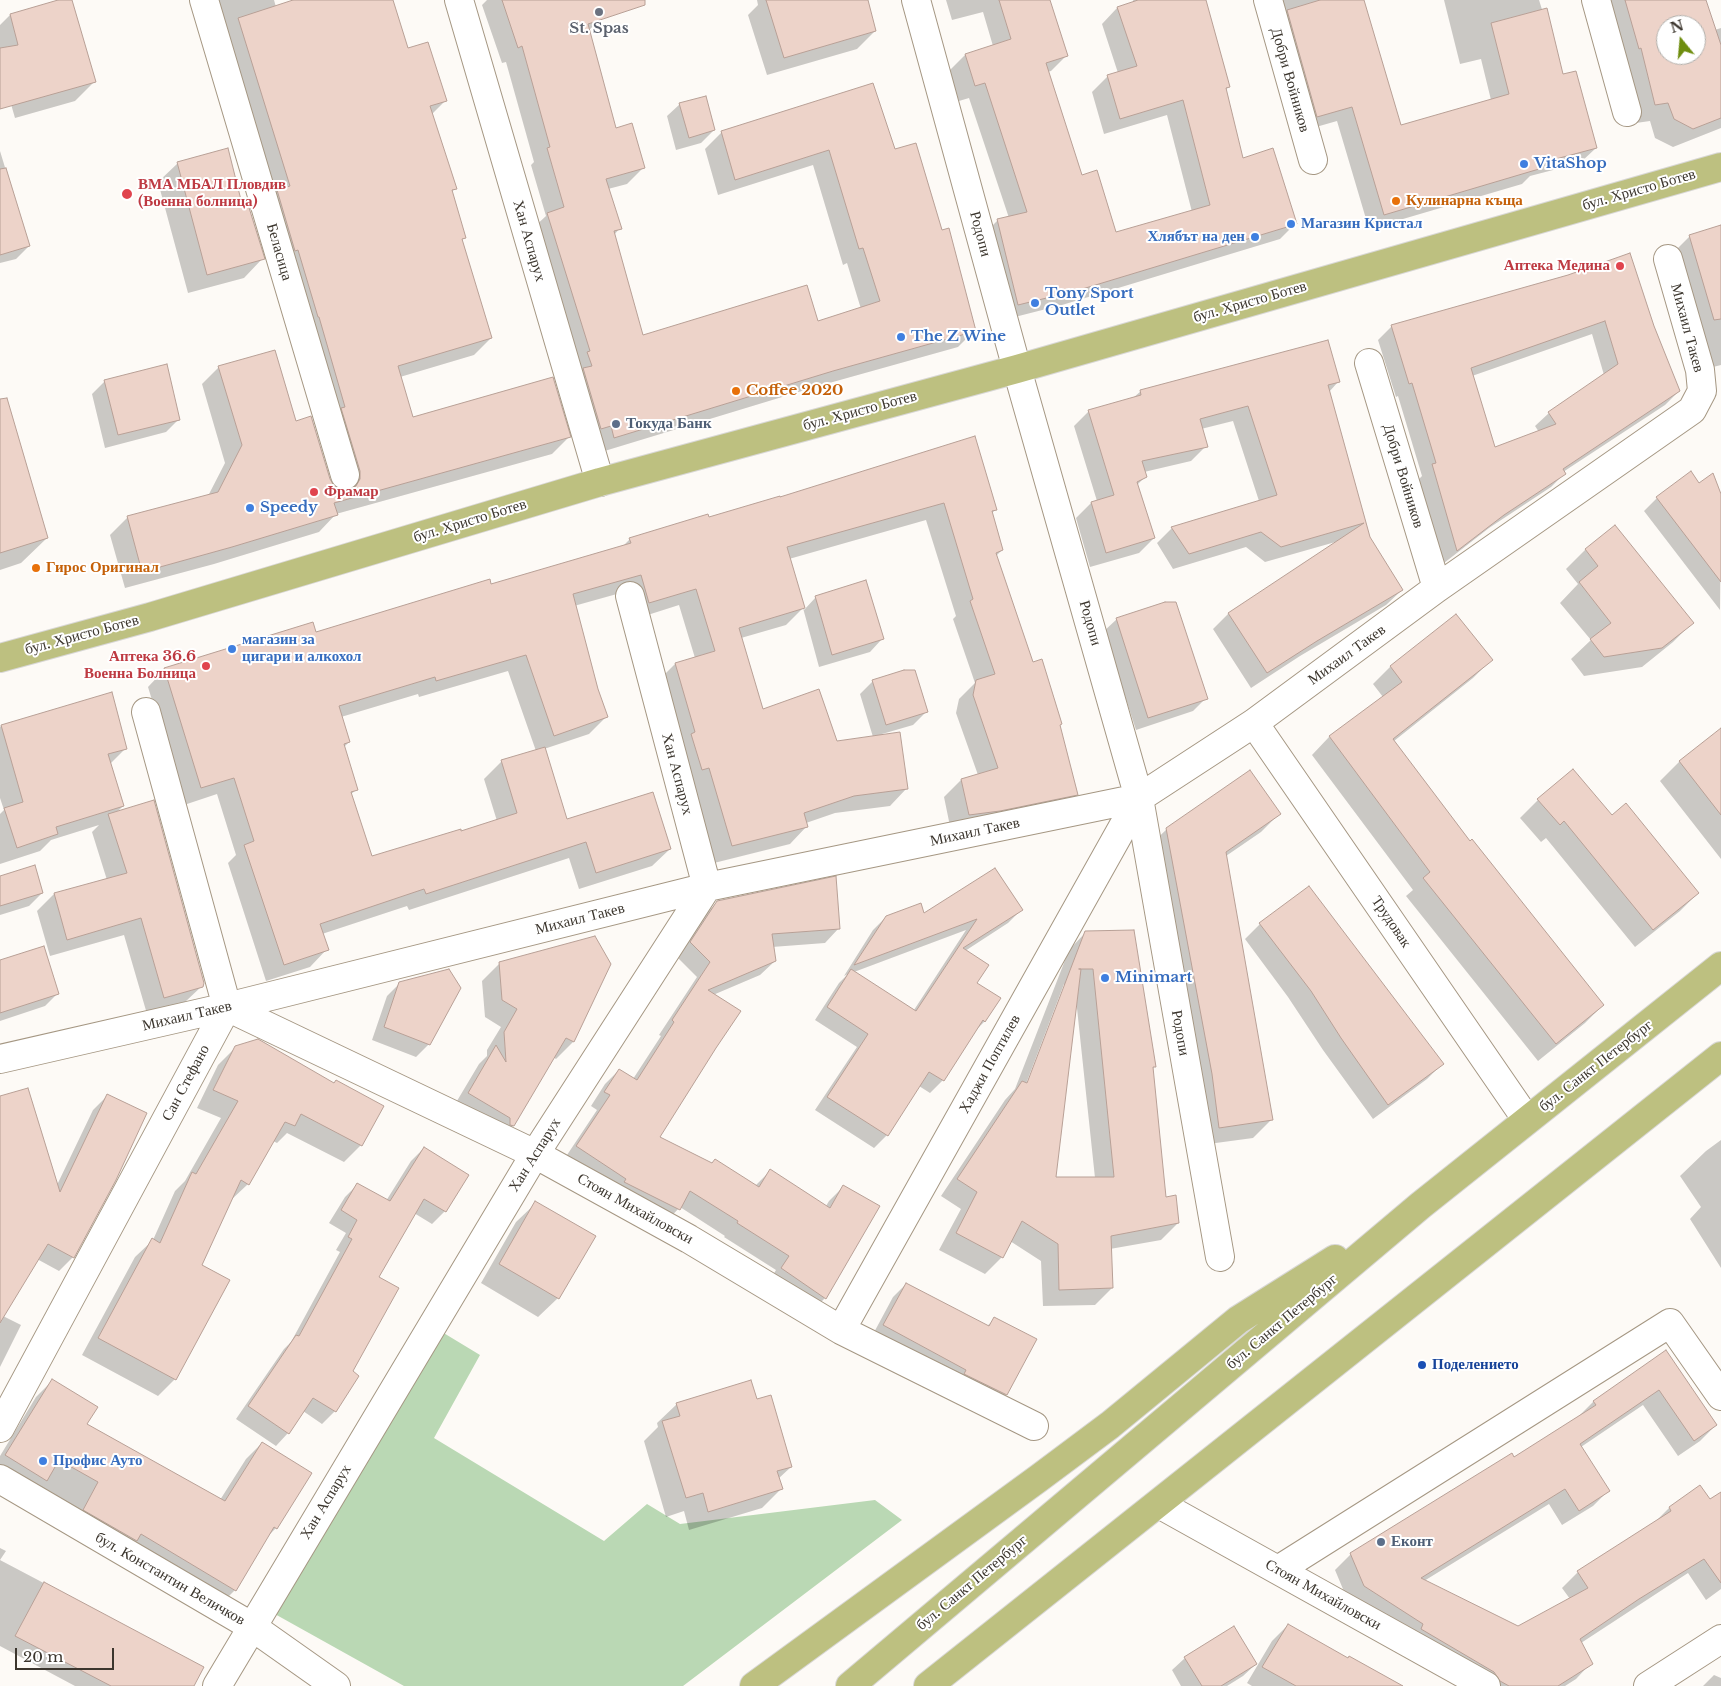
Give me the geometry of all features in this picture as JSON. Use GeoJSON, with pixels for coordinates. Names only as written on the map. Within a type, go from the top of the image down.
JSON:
{"type":"FeatureCollection","features":[{"type":"Feature","properties":{"kind":"main road","name":"бул. Христо Ботев"},"geometry":{"type":"LineString","coordinates":[[0,658],[150,617],[600,482],[1017,369],[1721,167]]}},
{"type":"Feature","properties":{"kind":"main road","name":"бул. Санкт Петербург"},"geometry":{"type":"LineString","coordinates":[[850,1686],[1421,1205],[1721,966]]}},
{"type":"Feature","properties":{"kind":"main road"},"geometry":{"type":"LineString","coordinates":[[928,1686],[1721,1056]]}},
{"type":"Feature","properties":{"kind":"main road"},"geometry":{"type":"LineString","coordinates":[[754,1686],[1110,1425],[1238,1320],[1421,1205]]}},
{"type":"Feature","properties":{"kind":"street","name":"Беласица"},"geometry":{"type":"LineString","coordinates":[[204,0],[344,475]]}},
{"type":"Feature","properties":{"kind":"street","name":"Хан Аспарух"},"geometry":{"type":"LineString","coordinates":[[459,0],[600,482]]}},
{"type":"Feature","properties":{"kind":"street","name":"Родопи"},"geometry":{"type":"LineString","coordinates":[[916,0],[1017,369],[1139,798],[1220,1257]]}},
{"type":"Feature","properties":{"kind":"street","name":"Добри Войников"},"geometry":{"type":"LineString","coordinates":[[1268,0],[1313,160]]}},
{"type":"Feature","properties":{"kind":"street"},"geometry":{"type":"LineString","coordinates":[[1596,0],[1627,112]]}},
{"type":"Feature","properties":{"kind":"street","name":"Михаил Такев"},"geometry":{"type":"LineString","coordinates":[[0,1059],[227,1007],[707,887],[1139,798],[1254,723],[1438,588],[1692,410],[1702,391],[1700,370],[1668,259]]}},
{"type":"Feature","properties":{"kind":"street","name":"Добри Войников"},"geometry":{"type":"LineString","coordinates":[[1369,363],[1438,588]]}},
{"type":"Feature","properties":{"kind":"street","name":"Хан Аспарух"},"geometry":{"type":"LineString","coordinates":[[216,1686],[535,1154],[707,887],[630,596]]}},
{"type":"Feature","properties":{"kind":"street"},"geometry":{"type":"LineString","coordinates":[[146,712],[227,1007]]}},
{"type":"Feature","properties":{"kind":"street","name":"Трудовак"},"geometry":{"type":"LineString","coordinates":[[1254,723],[1527,1120]]}},
{"type":"Feature","properties":{"kind":"street","name":"Хаджи Поптилев"},"geometry":{"type":"LineString","coordinates":[[841,1330],[1139,798]]}},
{"type":"Feature","properties":{"kind":"street","name":"Стоян Михайловски"},"geometry":{"type":"LineString","coordinates":[[227,1007],[535,1154],[689,1239],[841,1330],[1034,1426]]}},
{"type":"Feature","properties":{"kind":"street","name":"Сан Стефано"},"geometry":{"type":"LineString","coordinates":[[0,1428],[227,1007]]}},
{"type":"Feature","properties":{"kind":"street"},"geometry":{"type":"LineString","coordinates":[[1278,1570],[1670,1323],[1721,1396]]}},
{"type":"Feature","properties":{"kind":"street","name":"бул. Константин Величков"},"geometry":{"type":"LineString","coordinates":[[0,1479],[251,1626],[336,1686]]}},
{"type":"Feature","properties":{"kind":"street","name":"Стоян Михайловски"},"geometry":{"type":"LineString","coordinates":[[1159,1504],[1486,1686]]}},
{"type":"Feature","properties":{"kind":"street"},"geometry":{"type":"LineString","coordinates":[[1648,1686],[1721,1639]]}},
{"type":"Feature","properties":{"kind":"green space"},"geometry":{"type":"Polygon","coordinates":[[[442,1332],[480,1355],[434,1438],[604,1541],[647,1504],[680,1524],[875,1500],[902,1520],[683,1686],[404,1686],[273,1613],[442,1332]]]}},
{"type":"Feature","properties":{"kind":"building"},"geometry":{"type":"Polygon","coordinates":[[[58,0],[72,0],[96,82],[0,109],[0,48],[18,45],[10,14],[58,0]]]}},
{"type":"Feature","properties":{"kind":"building"},"geometry":{"type":"Polygon","coordinates":[[[293,0],[393,0],[408,48],[428,42],[447,101],[430,106],[457,189],[452,190],[466,238],[462,239],[492,338],[398,366],[413,417],[553,377],[571,437],[334,503],[338,515],[142,572],[127,516],[218,492],[242,445],[218,366],[275,350],[296,421],[311,416],[330,479],[334,486],[341,490],[349,490],[356,486],[360,479],[360,471],[341,408],[345,407],[319,317],[298,250],[295,251],[277,190],[290,186],[238,18],[293,0]]]}},
{"type":"Feature","properties":{"kind":"building"},"geometry":{"type":"Polygon","coordinates":[[[502,0],[645,0],[645,5],[588,24],[616,128],[632,123],[645,168],[606,179],[622,229],[614,231],[643,335],[807,285],[818,321],[880,301],[863,248],[859,249],[829,150],[735,180],[721,131],[873,83],[895,149],[916,143],[942,230],[949,228],[976,331],[833,371],[614,438],[611,426],[601,429],[583,368],[592,366],[587,352],[590,351],[547,213],[564,207],[547,148],[550,147],[522,46],[518,48],[502,0]]]}},
{"type":"Feature","properties":{"kind":"building"},"geometry":{"type":"Polygon","coordinates":[[[766,0],[868,0],[876,31],[784,58],[766,0]]]}},
{"type":"Feature","properties":{"kind":"building"},"geometry":{"type":"Polygon","coordinates":[[[999,0],[1050,0],[1068,56],[1046,63],[1082,175],[1097,170],[1116,232],[1210,205],[1183,100],[1120,119],[1107,75],[1137,66],[1117,7],[1138,0],[1206,0],[1230,87],[1226,88],[1243,158],[1273,148],[1297,224],[1079,290],[1018,305],[997,219],[1027,212],[985,83],[975,86],[965,54],[1011,39],[999,0]]]}},
{"type":"Feature","properties":{"kind":"building"},"geometry":{"type":"Polygon","coordinates":[[[1320,0],[1364,0],[1401,125],[1509,94],[1491,23],[1547,8],[1563,74],[1576,71],[1597,148],[1537,164],[1539,169],[1384,215],[1352,107],[1317,117],[1287,10],[1320,0]]]}},
{"type":"Feature","properties":{"kind":"building"},"geometry":{"type":"Polygon","coordinates":[[[1625,0],[1706,0],[1721,45],[1721,118],[1693,129],[1674,119],[1668,103],[1655,105],[1641,48],[1639,49],[1625,0]]]}},
{"type":"Feature","properties":{"kind":"building"},"geometry":{"type":"Polygon","coordinates":[[[706,96],[715,130],[689,138],[679,103],[706,96]]]}},
{"type":"Feature","properties":{"kind":"building"},"geometry":{"type":"Polygon","coordinates":[[[228,148],[241,200],[246,198],[265,259],[207,275],[177,162],[228,148]]]}},
{"type":"Feature","properties":{"kind":"building"},"geometry":{"type":"Polygon","coordinates":[[[6,168],[30,246],[0,255],[0,169],[6,168]]]}},
{"type":"Feature","properties":{"kind":"building"},"geometry":{"type":"Polygon","coordinates":[[[1721,225],[1721,319],[1714,320],[1689,235],[1721,225]]]}},
{"type":"Feature","properties":{"kind":"building"},"geometry":{"type":"Polygon","coordinates":[[[1630,253],[1654,326],[1680,391],[1563,469],[1566,474],[1504,515],[1457,551],[1432,464],[1436,463],[1412,383],[1409,384],[1391,325],[1568,275],[1630,253]],[[1605,321],[1471,368],[1495,447],[1556,424],[1548,412],[1618,364],[1605,321]]]}},
{"type":"Feature","properties":{"kind":"building"},"geometry":{"type":"Polygon","coordinates":[[[1328,340],[1340,382],[1328,385],[1370,537],[1403,590],[1267,673],[1228,613],[1364,523],[1281,547],[1261,532],[1189,554],[1171,527],[1277,495],[1248,406],[1200,419],[1208,447],[1142,461],[1147,477],[1137,482],[1155,538],[1106,553],[1091,502],[1114,495],[1088,410],[1141,395],[1140,390],[1328,340]]]}},
{"type":"Feature","properties":{"kind":"building"},"geometry":{"type":"Polygon","coordinates":[[[167,364],[180,420],[118,435],[104,380],[167,364]]]}},
{"type":"Feature","properties":{"kind":"building"},"geometry":{"type":"Polygon","coordinates":[[[7,398],[48,538],[0,553],[0,399],[7,398]]]}},
{"type":"Feature","properties":{"kind":"building"},"geometry":{"type":"Polygon","coordinates":[[[975,436],[997,510],[992,511],[1003,550],[996,553],[1033,662],[1042,659],[1062,724],[1060,725],[1078,795],[1000,811],[969,815],[961,779],[998,768],[973,695],[976,680],[995,674],[970,601],[973,599],[944,503],[787,547],[805,608],[739,628],[763,709],[819,689],[837,741],[900,732],[908,789],[854,796],[804,813],[808,827],[732,846],[709,768],[702,770],[691,734],[695,732],[675,663],[715,651],[696,589],[649,603],[641,575],[573,594],[598,689],[608,717],[554,736],[526,655],[436,681],[435,677],[339,706],[350,742],[344,744],[358,790],[351,792],[372,856],[517,813],[501,760],[545,747],[567,819],[653,792],[671,849],[596,873],[586,842],[426,894],[424,889],[320,924],[329,950],[284,965],[244,845],[254,841],[234,778],[201,788],[164,668],[313,622],[316,632],[490,579],[491,584],[631,543],[629,538],[708,514],[709,517],[780,497],[975,436]]]}},
{"type":"Feature","properties":{"kind":"building"},"geometry":{"type":"Polygon","coordinates":[[[1691,471],[1699,483],[1713,473],[1721,494],[1721,582],[1656,497],[1691,471]]]}},
{"type":"Feature","properties":{"kind":"building"},"geometry":{"type":"Polygon","coordinates":[[[1615,525],[1694,623],[1662,648],[1604,657],[1590,639],[1611,623],[1579,582],[1598,566],[1585,549],[1615,525]]]}},
{"type":"Feature","properties":{"kind":"building"},"geometry":{"type":"Polygon","coordinates":[[[866,580],[884,639],[832,655],[815,596],[866,580]]]}},
{"type":"Feature","properties":{"kind":"building"},"geometry":{"type":"Polygon","coordinates":[[[1165,602],[1176,602],[1208,699],[1148,718],[1116,618],[1165,602]]]}},
{"type":"Feature","properties":{"kind":"building"},"geometry":{"type":"Polygon","coordinates":[[[1456,614],[1493,660],[1393,739],[1470,841],[1472,839],[1604,1005],[1556,1044],[1423,878],[1430,872],[1329,736],[1402,682],[1390,666],[1456,614]]]}},
{"type":"Feature","properties":{"kind":"building"},"geometry":{"type":"Polygon","coordinates":[[[904,670],[915,670],[928,712],[886,725],[872,680],[904,670]]]}},
{"type":"Feature","properties":{"kind":"building"},"geometry":{"type":"Polygon","coordinates":[[[112,692],[127,749],[108,754],[124,806],[56,827],[58,834],[17,848],[4,808],[23,802],[1,725],[112,692]]]}},
{"type":"Feature","properties":{"kind":"building"},"geometry":{"type":"Polygon","coordinates":[[[1721,728],[1721,815],[1679,761],[1721,728]]]}},
{"type":"Feature","properties":{"kind":"building"},"geometry":{"type":"Polygon","coordinates":[[[1573,769],[1612,815],[1626,803],[1699,893],[1653,930],[1564,821],[1560,825],[1537,799],[1573,769]]]}},
{"type":"Feature","properties":{"kind":"building"},"geometry":{"type":"Polygon","coordinates":[[[1250,770],[1281,814],[1226,852],[1273,1120],[1219,1128],[1212,1074],[1166,828],[1250,770]]]}},
{"type":"Feature","properties":{"kind":"building"},"geometry":{"type":"Polygon","coordinates":[[[154,800],[204,983],[203,987],[164,998],[141,918],[67,940],[54,893],[127,873],[108,814],[154,800]]]}},
{"type":"Feature","properties":{"kind":"building"},"geometry":{"type":"Polygon","coordinates":[[[35,865],[43,893],[0,906],[0,876],[35,865]]]}},
{"type":"Feature","properties":{"kind":"building"},"geometry":{"type":"Polygon","coordinates":[[[995,868],[1023,910],[963,948],[989,965],[977,983],[1001,998],[985,1022],[983,1020],[944,1081],[929,1072],[888,1136],[827,1097],[868,1034],[827,1007],[851,969],[916,1011],[977,919],[854,965],[886,916],[921,903],[924,913],[995,868]]]}},
{"type":"Feature","properties":{"kind":"building"},"geometry":{"type":"Polygon","coordinates":[[[836,876],[840,929],[772,934],[776,961],[708,990],[741,1011],[660,1137],[712,1163],[715,1159],[759,1187],[770,1169],[830,1208],[843,1185],[880,1206],[826,1299],[781,1268],[789,1256],[690,1191],[680,1210],[624,1182],[626,1179],[576,1146],[610,1095],[604,1092],[619,1069],[637,1080],[674,1022],[672,1020],[710,962],[690,942],[717,901],[836,876]]]}},
{"type":"Feature","properties":{"kind":"building"},"geometry":{"type":"Polygon","coordinates":[[[1309,886],[1444,1064],[1388,1105],[1311,991],[1259,923],[1309,886]]]}},
{"type":"Feature","properties":{"kind":"building"},"geometry":{"type":"Polygon","coordinates":[[[1134,930],[1156,1067],[1153,1067],[1166,1197],[1176,1195],[1179,1223],[1111,1236],[1113,1288],[1059,1290],[1058,1244],[1022,1221],[1003,1258],[956,1233],[977,1192],[957,1179],[1022,1081],[1027,1083],[1085,931],[1134,930]],[[1081,969],[1056,1177],[1114,1177],[1093,969],[1081,969]]]}},
{"type":"Feature","properties":{"kind":"building"},"geometry":{"type":"Polygon","coordinates":[[[595,936],[611,964],[574,1042],[566,1038],[514,1126],[510,1125],[510,1118],[468,1093],[496,1045],[506,1062],[504,1032],[517,1009],[502,1000],[499,962],[595,936]]]}},
{"type":"Feature","properties":{"kind":"building"},"geometry":{"type":"Polygon","coordinates":[[[44,946],[59,994],[0,1013],[0,960],[44,946]]]}},
{"type":"Feature","properties":{"kind":"building"},"geometry":{"type":"Polygon","coordinates":[[[449,969],[461,988],[430,1045],[384,1027],[399,982],[449,969]]]}},
{"type":"Feature","properties":{"kind":"building"},"geometry":{"type":"Polygon","coordinates":[[[258,1039],[334,1083],[336,1080],[384,1106],[362,1146],[301,1114],[295,1126],[285,1122],[249,1185],[241,1180],[202,1265],[230,1280],[176,1380],[98,1338],[152,1238],[160,1243],[192,1172],[196,1174],[238,1101],[213,1090],[235,1046],[258,1039]]]}},
{"type":"Feature","properties":{"kind":"building"},"geometry":{"type":"Polygon","coordinates":[[[28,1088],[60,1192],[107,1094],[147,1113],[116,1180],[74,1258],[48,1244],[0,1323],[0,1096],[28,1088]]]}},
{"type":"Feature","properties":{"kind":"building"},"geometry":{"type":"Polygon","coordinates":[[[424,1147],[469,1175],[446,1212],[424,1199],[379,1277],[399,1288],[353,1371],[359,1376],[336,1412],[313,1398],[289,1434],[248,1406],[296,1335],[299,1336],[352,1239],[348,1237],[357,1220],[341,1210],[357,1183],[390,1201],[424,1147]]]}},
{"type":"Feature","properties":{"kind":"building"},"geometry":{"type":"Polygon","coordinates":[[[535,1201],[596,1236],[559,1299],[499,1264],[535,1201]]]}},
{"type":"Feature","properties":{"kind":"building"},"geometry":{"type":"Polygon","coordinates":[[[906,1283],[989,1326],[994,1317],[1037,1339],[1007,1395],[964,1374],[966,1370],[883,1325],[906,1283]]]}},
{"type":"Feature","properties":{"kind":"building"},"geometry":{"type":"Polygon","coordinates":[[[1666,1350],[1717,1425],[1694,1441],[1659,1390],[1580,1444],[1610,1491],[1579,1511],[1565,1489],[1421,1578],[1518,1626],[1588,1588],[1577,1571],[1671,1511],[1669,1507],[1700,1485],[1710,1499],[1721,1492],[1721,1583],[1704,1559],[1639,1599],[1580,1639],[1593,1664],[1558,1686],[1509,1686],[1500,1681],[1494,1672],[1421,1629],[1423,1624],[1364,1586],[1350,1553],[1512,1453],[1514,1457],[1596,1405],[1593,1401],[1666,1350]]]}},
{"type":"Feature","properties":{"kind":"building"},"geometry":{"type":"Polygon","coordinates":[[[52,1379],[98,1407],[87,1424],[225,1501],[262,1442],[312,1473],[277,1529],[274,1527],[236,1591],[141,1534],[137,1541],[83,1510],[98,1482],[59,1460],[47,1481],[5,1455],[52,1379]]]}},
{"type":"Feature","properties":{"kind":"building"},"geometry":{"type":"Polygon","coordinates":[[[751,1380],[757,1399],[771,1395],[792,1467],[777,1471],[783,1489],[708,1512],[703,1493],[686,1498],[662,1421],[680,1416],[676,1403],[751,1380]]]}},
{"type":"Feature","properties":{"kind":"building"},"geometry":{"type":"Polygon","coordinates":[[[44,1582],[204,1667],[194,1686],[111,1686],[15,1636],[44,1582]]]}},
{"type":"Feature","properties":{"kind":"building"},"geometry":{"type":"Polygon","coordinates":[[[1288,1624],[1403,1686],[1296,1686],[1262,1667],[1288,1624]]]}},
{"type":"Feature","properties":{"kind":"building"},"geometry":{"type":"Polygon","coordinates":[[[1234,1626],[1257,1664],[1221,1686],[1202,1686],[1184,1657],[1234,1626]]]}},
{"type":"Feature","properties":{"kind":"place","name":"St. Spas"},"geometry":{"type":"Point","coordinates":[599,12]}},
{"type":"Feature","properties":{"kind":"place","name":"VitaShop"},"geometry":{"type":"Point","coordinates":[1524,164]}},
{"type":"Feature","properties":{"kind":"place","name":"ВМА МБАЛ Пловдив (Военна болница)"},"geometry":{"type":"Point","coordinates":[127,194]}},
{"type":"Feature","properties":{"kind":"place","name":"Кулинарна къща"},"geometry":{"type":"Point","coordinates":[1396,201]}},
{"type":"Feature","properties":{"kind":"place","name":"Магазин Кристал"},"geometry":{"type":"Point","coordinates":[1291,224]}},
{"type":"Feature","properties":{"kind":"place","name":"Хлябът на ден"},"geometry":{"type":"Point","coordinates":[1255,237]}},
{"type":"Feature","properties":{"kind":"place","name":"Аптека Медина"},"geometry":{"type":"Point","coordinates":[1620,266]}},
{"type":"Feature","properties":{"kind":"place","name":"Tony Sport Outlet"},"geometry":{"type":"Point","coordinates":[1035,303]}},
{"type":"Feature","properties":{"kind":"place","name":"The Z Wine"},"geometry":{"type":"Point","coordinates":[901,337]}},
{"type":"Feature","properties":{"kind":"place","name":"Coffee 2020"},"geometry":{"type":"Point","coordinates":[736,391]}},
{"type":"Feature","properties":{"kind":"place","name":"Токуда Банк"},"geometry":{"type":"Point","coordinates":[616,424]}},
{"type":"Feature","properties":{"kind":"place","name":"Фрамар"},"geometry":{"type":"Point","coordinates":[314,492]}},
{"type":"Feature","properties":{"kind":"place","name":"Speedy"},"geometry":{"type":"Point","coordinates":[250,508]}},
{"type":"Feature","properties":{"kind":"place","name":"Гирос Оригинал"},"geometry":{"type":"Point","coordinates":[36,568]}},
{"type":"Feature","properties":{"kind":"place","name":"магазин за цигари и алкохол"},"geometry":{"type":"Point","coordinates":[232,649]}},
{"type":"Feature","properties":{"kind":"place","name":"Аптека 36.6 Военна Болница"},"geometry":{"type":"Point","coordinates":[206,666]}},
{"type":"Feature","properties":{"kind":"place","name":"Minimart"},"geometry":{"type":"Point","coordinates":[1105,978]}},
{"type":"Feature","properties":{"kind":"place","name":"Поделението"},"geometry":{"type":"Point","coordinates":[1422,1365]}},
{"type":"Feature","properties":{"kind":"place","name":"Профис Ауто"},"geometry":{"type":"Point","coordinates":[43,1461]}},
{"type":"Feature","properties":{"kind":"place","name":"Еконт"},"geometry":{"type":"Point","coordinates":[1381,1542]}}]}
